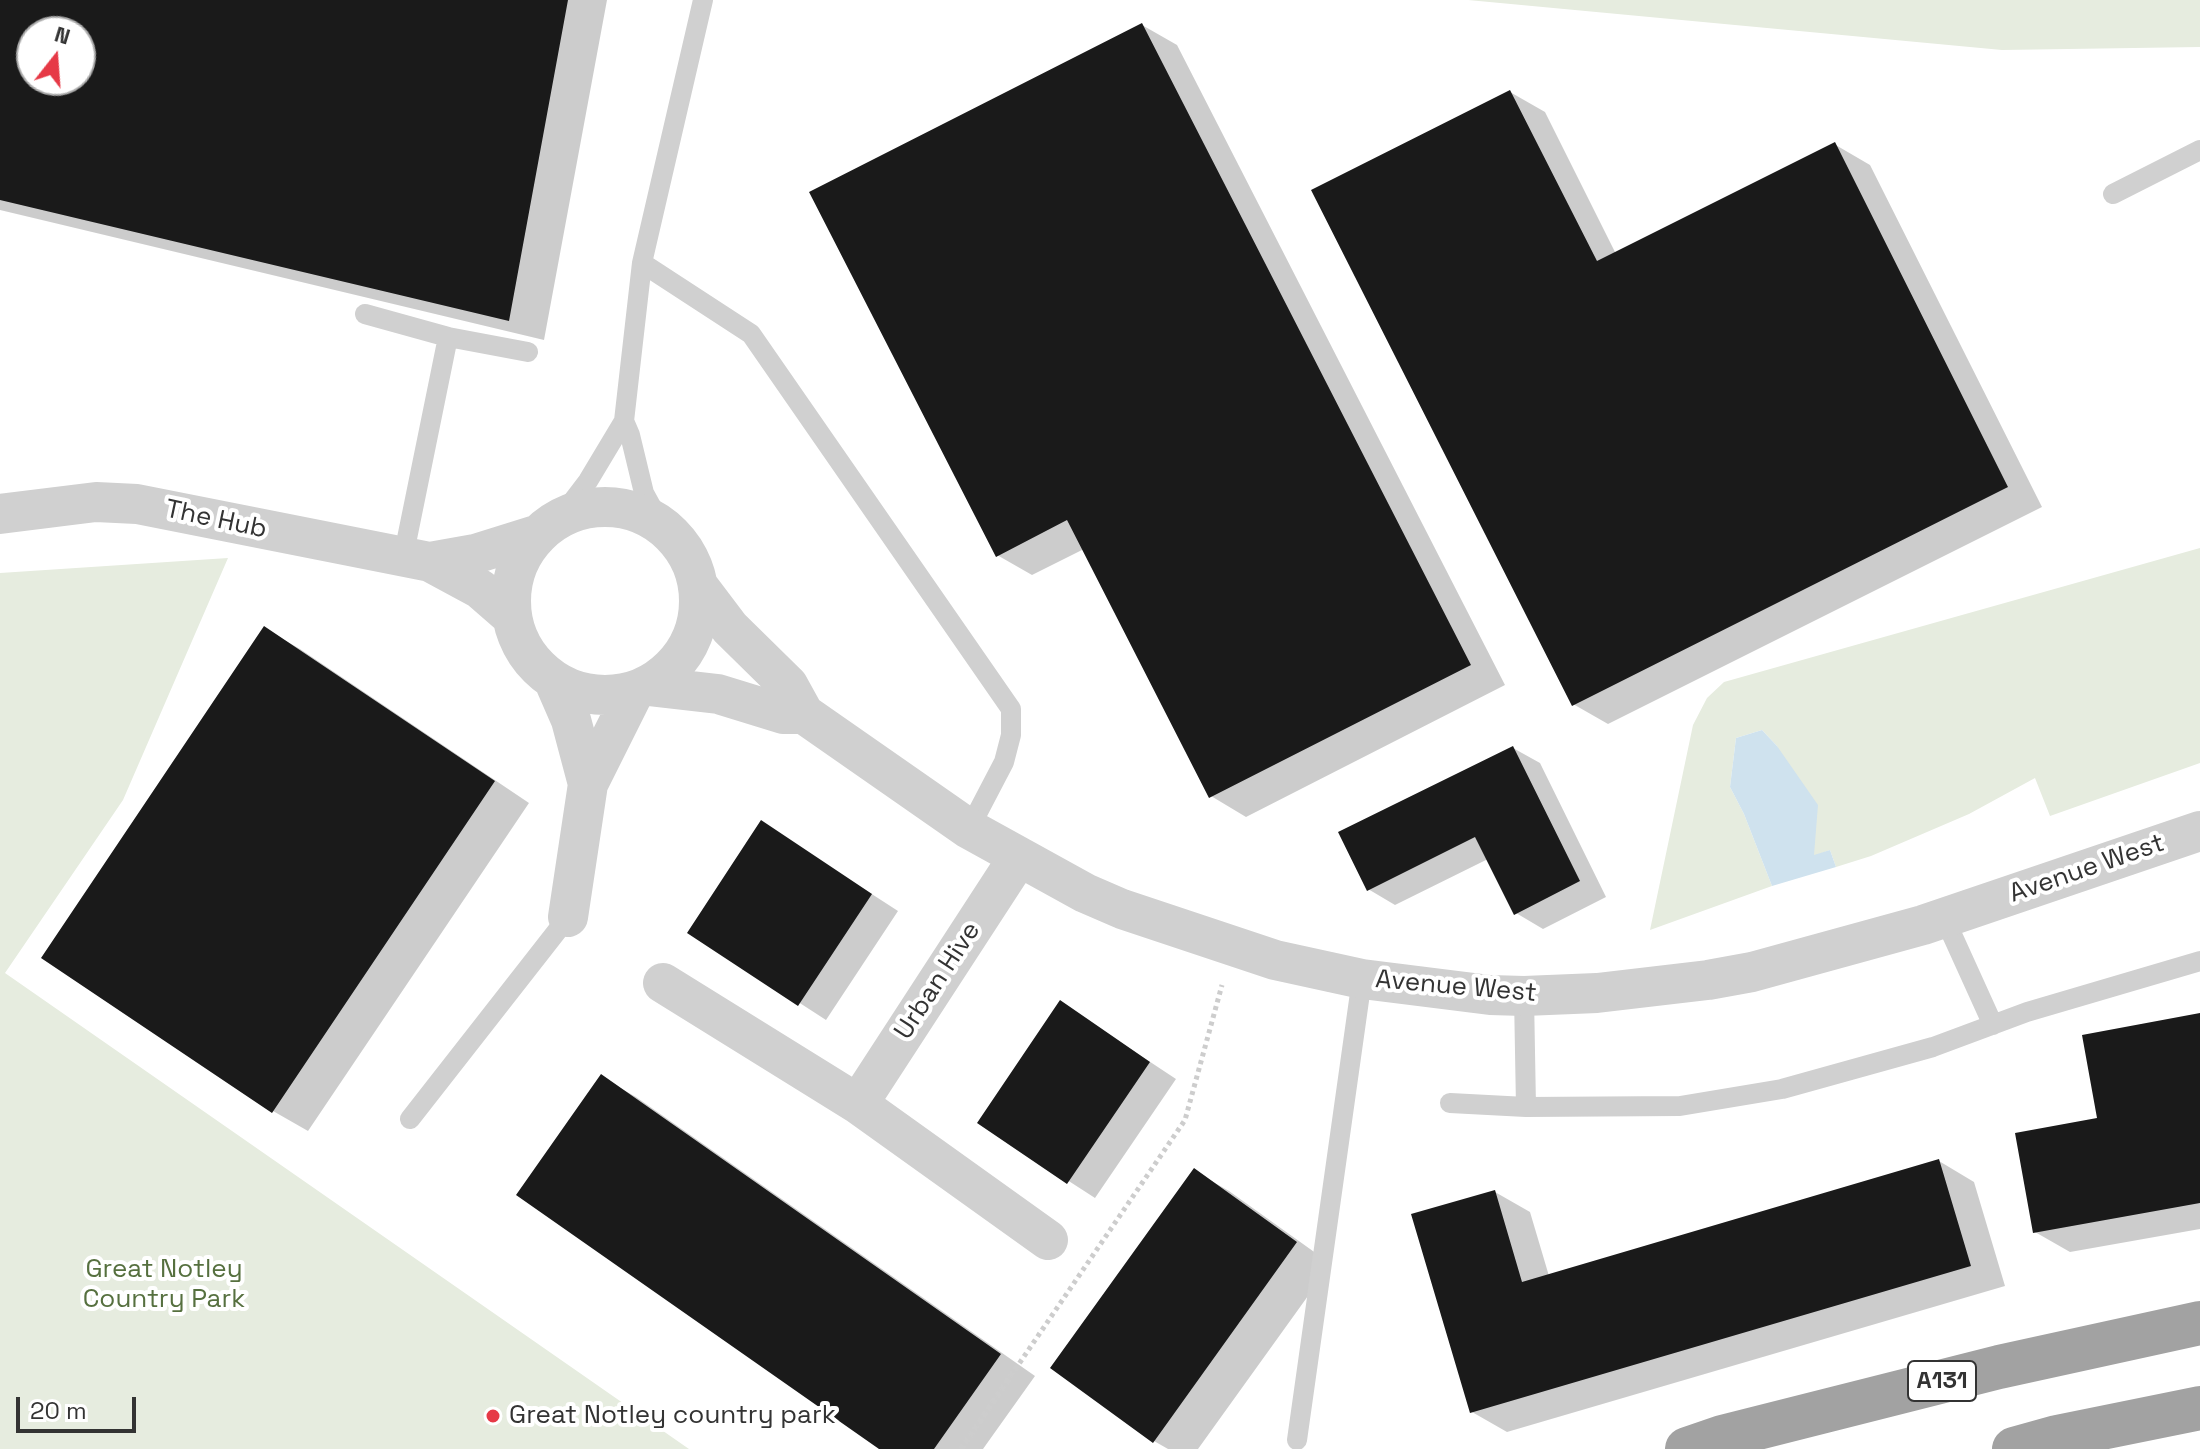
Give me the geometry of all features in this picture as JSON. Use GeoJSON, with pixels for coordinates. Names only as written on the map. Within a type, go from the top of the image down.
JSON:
{"type":"FeatureCollection","features":[{"type":"Feature","properties":{"kind":"highway","name":"A131"},"geometry":{"type":"LineString","coordinates":[[1687,1449],[1722,1437],[1999,1367],[2200,1323]]}},
{"type":"Feature","properties":{"kind":"highway"},"geometry":{"type":"LineString","coordinates":[[2014,1449],[2057,1437],[2200,1408]]}},
{"type":"Feature","properties":{"kind":"street","name":"The Hub"},"geometry":{"type":"LineString","coordinates":[[0,514],[96,502],[137,504],[416,560],[480,589],[511,616]]}},
{"type":"Feature","properties":{"kind":"street"},"geometry":{"type":"LineString","coordinates":[[611,507],[646,516],[680,542],[692,564],[699,587],[699,617],[689,645],[672,669],[641,689],[614,696],[573,691],[533,664],[519,641],[511,616],[511,586],[521,558],[549,526],[576,511],[611,507]]}},
{"type":"Feature","properties":{"kind":"street","name":"The Hub"},"geometry":{"type":"LineString","coordinates":[[416,560],[475,554],[549,526]]}},
{"type":"Feature","properties":{"kind":"street","name":"Avenue West"},"geometry":{"type":"LineString","coordinates":[[699,587],[730,628],[788,685],[804,714],[969,829],[1018,858],[1085,893],[1176,929],[1287,964],[1362,979],[1490,995],[1524,996],[1597,993],[1708,980],[1752,972],[1944,917],[2200,831]]}},
{"type":"Feature","properties":{"kind":"street"},"geometry":{"type":"LineString","coordinates":[[554,681],[571,720],[588,784]]}},
{"type":"Feature","properties":{"kind":"street","name":"Avenue West"},"geometry":{"type":"LineString","coordinates":[[641,689],[718,694],[783,714],[804,714]]}},
{"type":"Feature","properties":{"kind":"street"},"geometry":{"type":"LineString","coordinates":[[568,917],[588,784],[641,689]]}},
{"type":"Feature","properties":{"kind":"street","name":"Urban Hive"},"geometry":{"type":"LineString","coordinates":[[858,1104],[1018,858]]}},
{"type":"Feature","properties":{"kind":"street"},"geometry":{"type":"LineString","coordinates":[[663,983],[858,1104],[1048,1240]]}},
{"type":"Feature","properties":{"kind":"lane"},"geometry":{"type":"LineString","coordinates":[[549,526],[588,481],[624,421],[642,263],[703,0]]}},
{"type":"Feature","properties":{"kind":"lane"},"geometry":{"type":"LineString","coordinates":[[2113,194],[2200,150]]}},
{"type":"Feature","properties":{"kind":"lane"},"geometry":{"type":"LineString","coordinates":[[642,263],[751,334],[1011,709],[1011,735],[1004,762],[969,829]]}},
{"type":"Feature","properties":{"kind":"lane"},"geometry":{"type":"LineString","coordinates":[[365,314],[448,337],[528,352]]}},
{"type":"Feature","properties":{"kind":"lane"},"geometry":{"type":"LineString","coordinates":[[416,560],[448,337]]}},
{"type":"Feature","properties":{"kind":"lane"},"geometry":{"type":"LineString","coordinates":[[624,421],[644,493],[662,526]]}},
{"type":"Feature","properties":{"kind":"lane"},"geometry":{"type":"LineString","coordinates":[[410,1119],[568,917]]}},
{"type":"Feature","properties":{"kind":"lane"},"geometry":{"type":"LineString","coordinates":[[1944,917],[1993,1025]]}},
{"type":"Feature","properties":{"kind":"lane"},"geometry":{"type":"LineString","coordinates":[[1450,1103],[1526,1107],[1680,1106],[1782,1089],[1933,1047],[1993,1025],[2200,961]]}},
{"type":"Feature","properties":{"kind":"lane"},"geometry":{"type":"LineString","coordinates":[[1297,1440],[1362,979]]}},
{"type":"Feature","properties":{"kind":"lane"},"geometry":{"type":"LineString","coordinates":[[1524,996],[1526,1107]]}},
{"type":"Feature","properties":{"kind":"green space"},"geometry":{"type":"Polygon","coordinates":[[[1468,0],[2200,0],[2200,47],[2002,50],[1468,0]]]}},
{"type":"Feature","properties":{"kind":"green space"},"geometry":{"type":"Polygon","coordinates":[[[2200,548],[2200,763],[2050,816],[2035,778],[1969,814],[1871,856],[1836,867],[1830,850],[1814,856],[1777,746],[1762,730],[1736,738],[1730,787],[1772,886],[1650,930],[1693,725],[1707,698],[1724,682],[2200,548]]]}},
{"type":"Feature","properties":{"kind":"green space","name":"Great Notley Country Park"},"geometry":{"type":"Polygon","coordinates":[[[228,558],[123,800],[5,973],[689,1449],[0,1449],[0,573],[228,558]]]}},
{"type":"Feature","properties":{"kind":"water"},"geometry":{"type":"Polygon","coordinates":[[[1762,730],[1777,746],[1818,805],[1814,855],[1830,850],[1836,867],[1772,886],[1730,787],[1736,738],[1762,730]]]}},
{"type":"Feature","properties":{"kind":"building"},"geometry":{"type":"Polygon","coordinates":[[[0,0],[568,0],[509,321],[0,200],[0,0]]]}},
{"type":"Feature","properties":{"kind":"building"},"geometry":{"type":"Polygon","coordinates":[[[1142,23],[1471,665],[1209,798],[1067,520],[996,557],[809,192],[1142,23]]]}},
{"type":"Feature","properties":{"kind":"building"},"geometry":{"type":"Polygon","coordinates":[[[1510,90],[1597,261],[1835,142],[2008,487],[1572,706],[1311,190],[1510,90]]]}},
{"type":"Feature","properties":{"kind":"building"},"geometry":{"type":"Polygon","coordinates":[[[264,626],[495,781],[272,1113],[41,958],[264,626]]]}},
{"type":"Feature","properties":{"kind":"building"},"geometry":{"type":"Polygon","coordinates":[[[1513,746],[1580,881],[1514,915],[1475,837],[1367,891],[1338,832],[1513,746]]]}},
{"type":"Feature","properties":{"kind":"building"},"geometry":{"type":"Polygon","coordinates":[[[761,820],[872,894],[798,1006],[687,933],[761,820]]]}},
{"type":"Feature","properties":{"kind":"building"},"geometry":{"type":"Polygon","coordinates":[[[1060,1000],[1150,1062],[1067,1184],[977,1123],[1060,1000]]]}},
{"type":"Feature","properties":{"kind":"building"},"geometry":{"type":"Polygon","coordinates":[[[2200,1013],[2200,1203],[2033,1233],[2015,1133],[2097,1118],[2082,1035],[2200,1013]]]}},
{"type":"Feature","properties":{"kind":"building"},"geometry":{"type":"Polygon","coordinates":[[[601,1074],[1001,1354],[934,1449],[879,1449],[516,1195],[601,1074]]]}},
{"type":"Feature","properties":{"kind":"building"},"geometry":{"type":"Polygon","coordinates":[[[1939,1159],[1971,1266],[1470,1413],[1411,1214],[1495,1190],[1522,1282],[1939,1159]]]}},
{"type":"Feature","properties":{"kind":"building"},"geometry":{"type":"Polygon","coordinates":[[[1194,1168],[1297,1242],[1153,1443],[1050,1368],[1194,1168]]]}},
{"type":"Feature","properties":{"kind":"place","name":"Great Notley country park"},"geometry":{"type":"Point","coordinates":[493,1416]}}]}
